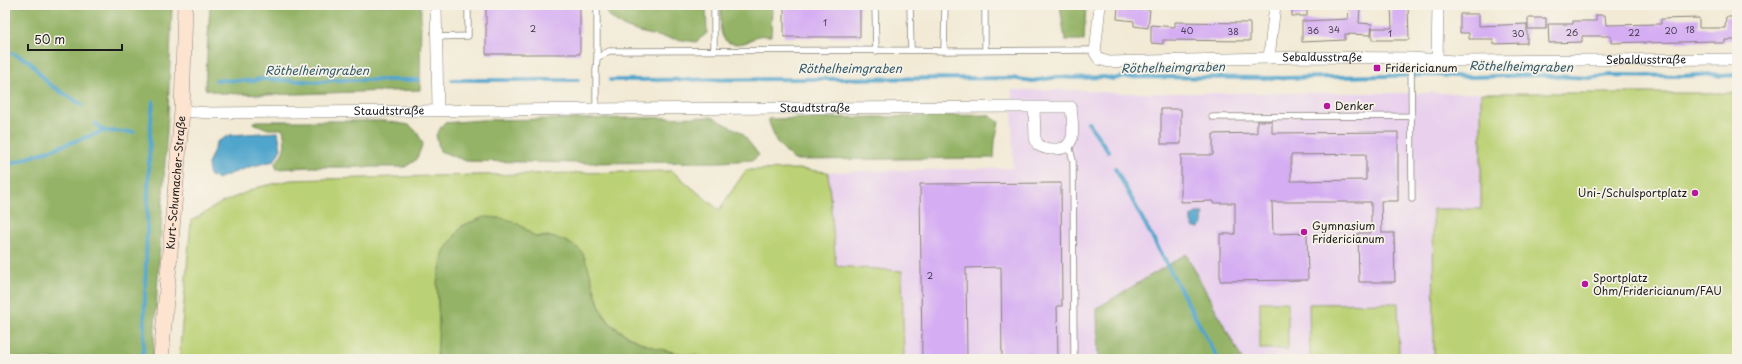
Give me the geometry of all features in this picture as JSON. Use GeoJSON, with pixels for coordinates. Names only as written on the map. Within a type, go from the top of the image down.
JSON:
{"type":"FeatureCollection","features":[{"type":"Feature","properties":{"kind":"main road","name":"Kurt-Schumacher-Straße"},"geometry":{"type":"LineString","coordinates":[[161,359],[182,111],[185,5]]}},
{"type":"Feature","properties":{"kind":"street"},"geometry":{"type":"LineString","coordinates":[[436,5],[438,109]]}},
{"type":"Feature","properties":{"kind":"street"},"geometry":{"type":"LineString","coordinates":[[1097,55],[1100,5]]}},
{"type":"Feature","properties":{"kind":"street"},"geometry":{"type":"LineString","coordinates":[[1269,58],[1275,5]]}},
{"type":"Feature","properties":{"kind":"street"},"geometry":{"type":"LineString","coordinates":[[1437,58],[1438,5]]}},
{"type":"Feature","properties":{"kind":"street","name":"Sebaldusstraße"},"geometry":{"type":"LineString","coordinates":[[1097,55],[1109,62],[1269,58],[1412,62],[1437,58],[1455,61],[1737,59]]}},
{"type":"Feature","properties":{"kind":"street"},"geometry":{"type":"LineString","coordinates":[[1034,107],[1035,138],[1038,145],[1048,149],[1062,149],[1069,145]]}},
{"type":"Feature","properties":{"kind":"street","name":"Staudtstraße"},"geometry":{"type":"LineString","coordinates":[[182,111],[211,113],[438,109],[1071,107],[1072,139],[1069,145]]}},
{"type":"Feature","properties":{"kind":"lane"},"geometry":{"type":"LineString","coordinates":[[436,37],[468,36],[468,5]]}},
{"type":"Feature","properties":{"kind":"lane"},"geometry":{"type":"LineString","coordinates":[[596,108],[597,5]]}},
{"type":"Feature","properties":{"kind":"lane"},"geometry":{"type":"LineString","coordinates":[[714,5],[714,50]]}},
{"type":"Feature","properties":{"kind":"lane"},"geometry":{"type":"LineString","coordinates":[[875,5],[876,51]]}},
{"type":"Feature","properties":{"kind":"lane"},"geometry":{"type":"LineString","coordinates":[[910,5],[911,50]]}},
{"type":"Feature","properties":{"kind":"lane"},"geometry":{"type":"LineString","coordinates":[[944,5],[944,51]]}},
{"type":"Feature","properties":{"kind":"lane"},"geometry":{"type":"LineString","coordinates":[[985,5],[985,50]]}},
{"type":"Feature","properties":{"kind":"lane"},"geometry":{"type":"LineString","coordinates":[[597,58],[610,51],[714,50],[985,50],[1097,55]]}},
{"type":"Feature","properties":{"kind":"lane"},"geometry":{"type":"LineString","coordinates":[[1412,62],[1412,199]]}},
{"type":"Feature","properties":{"kind":"lane"},"geometry":{"type":"LineString","coordinates":[[1212,117],[1412,116]]}},
{"type":"Feature","properties":{"kind":"lane"},"geometry":{"type":"LineString","coordinates":[[1069,145],[1073,161],[1074,359]]}},
{"type":"Feature","properties":{"kind":"shaded area"},"geometry":{"type":"Polygon","coordinates":[[[1012,90],[1077,90],[1112,93],[1481,93],[1481,209],[1433,210],[1434,359],[1242,359],[1186,255],[1098,308],[1098,359],[904,359],[902,271],[836,266],[828,172],[1013,168],[1012,90]]]}},
{"type":"Feature","properties":{"kind":"green space"},"geometry":{"type":"Polygon","coordinates":[[[5,5],[172,5],[168,114],[153,359],[5,359],[5,5]]]}},
{"type":"Feature","properties":{"kind":"green space"},"geometry":{"type":"Polygon","coordinates":[[[210,5],[421,5],[420,90],[264,95],[220,93],[205,89],[210,5]]]}},
{"type":"Feature","properties":{"kind":"green space"},"geometry":{"type":"Polygon","coordinates":[[[605,5],[706,5],[707,33],[696,42],[643,33],[617,22],[609,15],[605,5]]]}},
{"type":"Feature","properties":{"kind":"green space"},"geometry":{"type":"Polygon","coordinates":[[[721,5],[772,5],[771,36],[758,36],[744,43],[735,44],[728,42],[724,39],[722,33],[721,5]]]}},
{"type":"Feature","properties":{"kind":"green space"},"geometry":{"type":"Polygon","coordinates":[[[1060,5],[1086,5],[1084,40],[1065,40],[1060,5]]]}},
{"type":"Feature","properties":{"kind":"green space","name":"Sportplatz Ohm/Fridericianum/FAU"},"geometry":{"type":"Polygon","coordinates":[[[1481,93],[1737,93],[1737,359],[1434,359],[1433,209],[1481,209],[1481,93]]]}},
{"type":"Feature","properties":{"kind":"green space"},"geometry":{"type":"Polygon","coordinates":[[[988,115],[999,122],[995,141],[994,158],[794,160],[776,141],[768,119],[988,115]]]}},
{"type":"Feature","properties":{"kind":"green space"},"geometry":{"type":"Polygon","coordinates":[[[712,117],[741,132],[759,155],[753,160],[721,162],[577,163],[466,161],[440,151],[436,135],[444,123],[482,120],[712,117]]]}},
{"type":"Feature","properties":{"kind":"green space"},"geometry":{"type":"Polygon","coordinates":[[[257,121],[385,121],[409,125],[417,132],[423,144],[416,160],[405,167],[309,167],[277,169],[275,164],[284,148],[285,140],[283,129],[268,129],[253,123],[257,121]]]}},
{"type":"Feature","properties":{"kind":"green space"},"geometry":{"type":"Polygon","coordinates":[[[798,169],[828,172],[836,266],[902,271],[904,359],[704,359],[702,357],[670,352],[648,346],[631,338],[612,325],[601,311],[596,294],[549,236],[535,237],[523,227],[437,283],[439,323],[437,359],[179,359],[191,221],[221,203],[259,187],[291,180],[672,171],[719,210],[746,170],[798,169]]]}},
{"type":"Feature","properties":{"kind":"green space"},"geometry":{"type":"Polygon","coordinates":[[[484,217],[507,219],[517,223],[535,237],[558,238],[578,248],[582,253],[589,270],[602,312],[613,326],[633,339],[655,348],[702,357],[704,359],[437,359],[439,323],[437,283],[444,251],[462,226],[484,217]]]}},
{"type":"Feature","properties":{"kind":"green space"},"geometry":{"type":"Polygon","coordinates":[[[1186,254],[1242,359],[1098,359],[1097,308],[1186,254]]]}},
{"type":"Feature","properties":{"kind":"green space"},"geometry":{"type":"Polygon","coordinates":[[[1260,302],[1288,302],[1288,349],[1260,349],[1260,302]]]}},
{"type":"Feature","properties":{"kind":"green space"},"geometry":{"type":"Polygon","coordinates":[[[1398,303],[1399,357],[1310,358],[1309,304],[1398,303]]]}},
{"type":"Feature","properties":{"kind":"water"},"geometry":{"type":"Polygon","coordinates":[[[278,132],[281,149],[274,161],[249,167],[217,179],[209,175],[208,164],[217,142],[230,135],[278,132]]]}},
{"type":"Feature","properties":{"kind":"water"},"geometry":{"type":"Polygon","coordinates":[[[1196,213],[1203,213],[1204,215],[1202,218],[1203,224],[1200,228],[1194,228],[1191,222],[1191,216],[1196,213]]]}},
{"type":"Feature","properties":{"kind":"building"},"geometry":{"type":"Polygon","coordinates":[[[486,5],[580,5],[580,54],[486,54],[486,5]]]}},
{"type":"Feature","properties":{"kind":"building"},"geometry":{"type":"Polygon","coordinates":[[[784,5],[860,5],[860,37],[784,37],[784,5]]]}},
{"type":"Feature","properties":{"kind":"building"},"geometry":{"type":"Polygon","coordinates":[[[1118,5],[1142,5],[1141,9],[1150,10],[1148,28],[1134,26],[1134,21],[1117,19],[1118,5]]]}},
{"type":"Feature","properties":{"kind":"building"},"geometry":{"type":"Polygon","coordinates":[[[1292,5],[1307,5],[1307,16],[1292,16],[1292,5]]]}},
{"type":"Feature","properties":{"kind":"building"},"geometry":{"type":"Polygon","coordinates":[[[1391,6],[1408,6],[1409,40],[1372,40],[1372,28],[1392,28],[1391,6]]]}},
{"type":"Feature","properties":{"kind":"building"},"geometry":{"type":"Polygon","coordinates":[[[1349,7],[1360,7],[1359,23],[1372,24],[1371,35],[1345,34],[1345,40],[1302,42],[1302,21],[1348,19],[1349,7]]]}},
{"type":"Feature","properties":{"kind":"building"},"geometry":{"type":"Polygon","coordinates":[[[1460,14],[1479,14],[1479,26],[1527,24],[1527,43],[1493,44],[1493,39],[1469,39],[1469,33],[1460,33],[1460,14]]]}},
{"type":"Feature","properties":{"kind":"building"},"geometry":{"type":"Polygon","coordinates":[[[1596,15],[1605,15],[1606,25],[1661,24],[1661,19],[1699,18],[1699,28],[1725,28],[1726,17],[1737,17],[1737,40],[1725,40],[1725,43],[1714,43],[1714,41],[1611,43],[1611,36],[1582,36],[1582,42],[1549,43],[1548,24],[1573,24],[1573,21],[1596,21],[1596,15]]]}},
{"type":"Feature","properties":{"kind":"building"},"geometry":{"type":"Polygon","coordinates":[[[1528,18],[1546,18],[1546,29],[1528,29],[1528,18]]]}},
{"type":"Feature","properties":{"kind":"building"},"geometry":{"type":"Polygon","coordinates":[[[1175,22],[1250,23],[1250,41],[1163,40],[1163,44],[1151,43],[1151,25],[1175,27],[1175,22]]]}},
{"type":"Feature","properties":{"kind":"building"},"geometry":{"type":"Polygon","coordinates":[[[1161,109],[1181,109],[1181,144],[1161,144],[1161,109]]]}},
{"type":"Feature","properties":{"kind":"building","name":"Gymnasium Fridericianum"},"geometry":{"type":"Polygon","coordinates":[[[1257,121],[1272,121],[1272,133],[1398,132],[1398,201],[1381,201],[1382,233],[1394,233],[1395,282],[1359,282],[1358,233],[1371,233],[1371,202],[1272,202],[1273,234],[1307,233],[1308,280],[1220,281],[1220,234],[1235,234],[1235,203],[1213,203],[1213,201],[1181,202],[1181,155],[1213,155],[1213,134],[1257,133],[1257,121]],[[1366,154],[1291,155],[1291,181],[1366,180],[1366,154]]]}},
{"type":"Feature","properties":{"kind":"building"},"geometry":{"type":"Polygon","coordinates":[[[1061,183],[1062,306],[1057,306],[1058,359],[1002,359],[1001,267],[966,268],[967,359],[922,359],[920,184],[1061,183]]]}},
{"type":"Feature","properties":{"kind":"waterway"},"geometry":{"type":"LineString","coordinates":[[5,50],[29,61],[49,84],[82,105]]}},
{"type":"Feature","properties":{"kind":"waterway","name":"Röthelheimgraben"},"geometry":{"type":"LineString","coordinates":[[610,80],[1010,78],[1032,81],[1058,77],[1104,77],[1113,79],[1123,77],[1284,78],[1433,75],[1472,77],[1534,75],[1590,78],[1610,75],[1737,75]]}},
{"type":"Feature","properties":{"kind":"waterway","name":"Röthelheimgraben"},"geometry":{"type":"LineString","coordinates":[[216,80],[253,81],[259,79],[322,82],[334,80],[418,80]]}},
{"type":"Feature","properties":{"kind":"waterway","name":"Röthelheimgraben"},"geometry":{"type":"LineString","coordinates":[[452,80],[578,80]]}},
{"type":"Feature","properties":{"kind":"waterway"},"geometry":{"type":"LineString","coordinates":[[143,359],[150,132],[153,101]]}},
{"type":"Feature","properties":{"kind":"waterway"},"geometry":{"type":"LineString","coordinates":[[1088,122],[1108,151]]}},
{"type":"Feature","properties":{"kind":"waterway"},"geometry":{"type":"LineString","coordinates":[[95,123],[104,131]]}},
{"type":"Feature","properties":{"kind":"waterway"},"geometry":{"type":"LineString","coordinates":[[5,166],[104,131],[134,132]]}},
{"type":"Feature","properties":{"kind":"waterway"},"geometry":{"type":"LineString","coordinates":[[1115,168],[1218,359]]}},
{"type":"Feature","properties":{"kind":"place","name":"Fridericianum"},"geometry":{"type":"Point","coordinates":[1377,68]}},
{"type":"Feature","properties":{"kind":"place","name":"Denker"},"geometry":{"type":"Point","coordinates":[1327,106]}},
{"type":"Feature","properties":{"kind":"place","name":"Uni-/Schulsportplatz"},"geometry":{"type":"Point","coordinates":[1695,193]}},
{"type":"Feature","properties":{"kind":"place","name":"Gymnasium Fridericianum"},"geometry":{"type":"Point","coordinates":[1304,232]}},
{"type":"Feature","properties":{"kind":"place","name":"Sportplatz Ohm/Fridericianum/FAU"},"geometry":{"type":"Point","coordinates":[1585,284]}}]}
